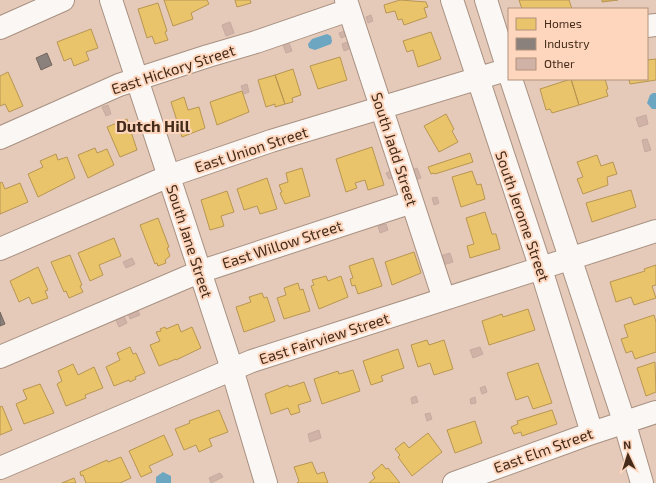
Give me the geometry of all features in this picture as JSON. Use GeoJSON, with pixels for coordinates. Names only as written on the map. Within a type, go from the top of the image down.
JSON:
{"type":"FeatureCollection","features":[{"type":"Feature","properties":{"kind":"street"},"geometry":{"type":"LineString","coordinates":[[0,28],[63,0]]}},
{"type":"Feature","properties":{"kind":"street","name":"South Jane Street"},"geometry":{"type":"LineString","coordinates":[[111,0],[232,369],[266,483]]}},
{"type":"Feature","properties":{"kind":"street","name":"South Jerome Street"},"geometry":{"type":"LineString","coordinates":[[452,0],[541,269],[592,433]]}},
{"type":"Feature","properties":{"kind":"street","name":"South Jerome Street"},"geometry":{"type":"LineString","coordinates":[[486,0],[508,70]]}},
{"type":"Feature","properties":{"kind":"street","name":"East Hickory Street"},"geometry":{"type":"LineString","coordinates":[[0,138],[119,85],[256,42],[347,5]]}},
{"type":"Feature","properties":{"kind":"street","name":"South Jadd Street"},"geometry":{"type":"LineString","coordinates":[[347,5],[444,299]]}},
{"type":"Feature","properties":{"kind":"street","name":"East Union Street"},"geometry":{"type":"LineString","coordinates":[[0,249],[169,176],[271,141],[381,107],[477,79],[508,73]]}},
{"type":"Feature","properties":{"kind":"street","name":"South Jerome Street"},"geometry":{"type":"LineString","coordinates":[[511,80],[624,421],[642,483]]}},
{"type":"Feature","properties":{"kind":"street","name":"East Willow Street"},"geometry":{"type":"LineString","coordinates":[[0,358],[199,272],[412,202]]}},
{"type":"Feature","properties":{"kind":"street","name":"East Fairview Street"},"geometry":{"type":"LineString","coordinates":[[0,468],[232,369],[656,231]]}},
{"type":"Feature","properties":{"kind":"street","name":"East Elm Street"},"geometry":{"type":"LineString","coordinates":[[454,483],[624,421],[656,412]]}},
{"type":"Feature","properties":{"kind":"water"},"geometry":{"type":"Polygon","coordinates":[[[327,34],[331,36],[331,44],[315,50],[309,48],[308,44],[312,39],[327,34]]]}},
{"type":"Feature","properties":{"kind":"water"},"geometry":{"type":"Polygon","coordinates":[[[656,93],[656,109],[652,109],[647,103],[650,95],[656,93]]]}},
{"type":"Feature","properties":{"kind":"water"},"geometry":{"type":"Polygon","coordinates":[[[163,472],[171,476],[171,483],[156,483],[156,477],[163,472]]]}},
{"type":"Feature","properties":{"kind":"building: Homes"},"geometry":{"type":"Polygon","coordinates":[[[164,0],[207,0],[209,4],[191,13],[193,19],[173,26],[164,0]]]}},
{"type":"Feature","properties":{"kind":"building: Homes"},"geometry":{"type":"Polygon","coordinates":[[[235,0],[250,0],[251,3],[237,7],[235,0]]]}},
{"type":"Feature","properties":{"kind":"building: Homes"},"geometry":{"type":"Polygon","coordinates":[[[400,0],[426,2],[428,7],[424,8],[427,17],[404,25],[402,19],[398,20],[395,11],[386,13],[384,5],[400,0]]]}},
{"type":"Feature","properties":{"kind":"building: Homes"},"geometry":{"type":"Polygon","coordinates":[[[519,0],[569,0],[572,8],[522,8],[519,0]]]}},
{"type":"Feature","properties":{"kind":"building: Homes"},"geometry":{"type":"Polygon","coordinates":[[[602,0],[618,0],[602,2],[602,0]]]}},
{"type":"Feature","properties":{"kind":"building: Homes"},"geometry":{"type":"Polygon","coordinates":[[[158,3],[167,31],[165,32],[168,40],[155,44],[152,36],[147,38],[138,9],[158,3]]]}},
{"type":"Feature","properties":{"kind":"building: Homes"},"geometry":{"type":"Polygon","coordinates":[[[91,29],[98,48],[86,52],[89,60],[74,66],[71,58],[64,61],[57,42],[91,29]]]}},
{"type":"Feature","properties":{"kind":"building: Homes"},"geometry":{"type":"Polygon","coordinates":[[[431,32],[441,59],[418,67],[413,50],[407,52],[403,41],[431,32]]]}},
{"type":"Feature","properties":{"kind":"building: Homes"},"geometry":{"type":"Polygon","coordinates":[[[340,57],[347,80],[318,89],[310,66],[340,57]]]}},
{"type":"Feature","properties":{"kind":"building: Homes"},"geometry":{"type":"Polygon","coordinates":[[[656,59],[656,80],[630,84],[629,80],[648,80],[648,60],[656,59]]]}},
{"type":"Feature","properties":{"kind":"building: Homes"},"geometry":{"type":"Polygon","coordinates":[[[293,69],[301,95],[292,98],[293,102],[285,104],[275,75],[293,69]]]}},
{"type":"Feature","properties":{"kind":"building: Homes"},"geometry":{"type":"Polygon","coordinates":[[[8,72],[23,106],[9,112],[5,104],[0,106],[0,76],[8,72]]]}},
{"type":"Feature","properties":{"kind":"building: Homes"},"geometry":{"type":"Polygon","coordinates":[[[275,75],[285,104],[275,107],[275,104],[266,107],[258,80],[275,75]]]}},
{"type":"Feature","properties":{"kind":"building: Homes"},"geometry":{"type":"Polygon","coordinates":[[[571,80],[605,80],[608,96],[579,105],[571,80]]]}},
{"type":"Feature","properties":{"kind":"building: Homes"},"geometry":{"type":"Polygon","coordinates":[[[571,80],[579,105],[552,113],[550,109],[546,110],[540,89],[571,80]]]}},
{"type":"Feature","properties":{"kind":"building: Homes"},"geometry":{"type":"Polygon","coordinates":[[[242,91],[249,112],[217,125],[210,102],[242,91]]]}},
{"type":"Feature","properties":{"kind":"building: Homes"},"geometry":{"type":"Polygon","coordinates":[[[184,97],[188,110],[199,107],[205,128],[182,137],[171,102],[184,97]]]}},
{"type":"Feature","properties":{"kind":"building: Homes"},"geometry":{"type":"Polygon","coordinates":[[[446,114],[454,129],[452,131],[458,142],[439,152],[424,126],[446,114]]]}},
{"type":"Feature","properties":{"kind":"building: Homes"},"geometry":{"type":"Polygon","coordinates":[[[127,119],[137,150],[120,157],[107,127],[127,119]]]}},
{"type":"Feature","properties":{"kind":"building: Homes"},"geometry":{"type":"Polygon","coordinates":[[[372,147],[384,185],[368,190],[365,180],[355,183],[357,188],[346,192],[336,159],[372,147]]]}},
{"type":"Feature","properties":{"kind":"building: Homes"},"geometry":{"type":"Polygon","coordinates":[[[95,148],[97,153],[107,149],[114,165],[88,178],[78,155],[95,148]]]}},
{"type":"Feature","properties":{"kind":"building: Homes"},"geometry":{"type":"Polygon","coordinates":[[[470,153],[473,162],[431,174],[428,167],[470,153]]]}},
{"type":"Feature","properties":{"kind":"building: Homes"},"geometry":{"type":"Polygon","coordinates":[[[56,154],[58,160],[67,157],[75,178],[38,197],[28,174],[43,167],[40,161],[56,154]]]}},
{"type":"Feature","properties":{"kind":"building: Homes"},"geometry":{"type":"Polygon","coordinates":[[[597,155],[601,166],[613,162],[617,174],[607,177],[608,185],[583,194],[577,179],[583,177],[577,162],[597,155]]]}},
{"type":"Feature","properties":{"kind":"building: Homes"},"geometry":{"type":"Polygon","coordinates":[[[302,168],[310,196],[285,204],[280,193],[282,192],[279,185],[288,182],[286,173],[302,168]]]}},
{"type":"Feature","properties":{"kind":"building: Homes"},"geometry":{"type":"Polygon","coordinates":[[[472,171],[477,185],[481,184],[485,199],[461,207],[452,177],[472,171]]]}},
{"type":"Feature","properties":{"kind":"building: Homes"},"geometry":{"type":"Polygon","coordinates":[[[267,178],[277,209],[260,214],[257,206],[244,210],[237,189],[267,178]]]}},
{"type":"Feature","properties":{"kind":"building: Homes"},"geometry":{"type":"Polygon","coordinates":[[[2,182],[5,189],[20,183],[28,202],[0,214],[0,183],[2,182]]]}},
{"type":"Feature","properties":{"kind":"building: Homes"},"geometry":{"type":"Polygon","coordinates":[[[631,190],[636,207],[592,222],[586,203],[631,190]]]}},
{"type":"Feature","properties":{"kind":"building: Homes"},"geometry":{"type":"Polygon","coordinates":[[[227,191],[234,212],[221,216],[224,226],[210,230],[201,200],[227,191]]]}},
{"type":"Feature","properties":{"kind":"building: Homes"},"geometry":{"type":"Polygon","coordinates":[[[485,212],[492,234],[496,234],[500,249],[470,258],[467,246],[474,244],[466,218],[485,212]]]}},
{"type":"Feature","properties":{"kind":"building: Homes"},"geometry":{"type":"Polygon","coordinates":[[[158,218],[169,247],[167,248],[170,256],[165,260],[166,263],[158,266],[157,263],[155,264],[140,225],[158,218]]]}},
{"type":"Feature","properties":{"kind":"building: Homes"},"geometry":{"type":"Polygon","coordinates":[[[114,238],[121,256],[99,265],[103,275],[90,281],[78,253],[114,238]]]}},
{"type":"Feature","properties":{"kind":"building: Homes"},"geometry":{"type":"Polygon","coordinates":[[[414,252],[421,273],[392,285],[385,262],[414,252]]]}},
{"type":"Feature","properties":{"kind":"building: Homes"},"geometry":{"type":"Polygon","coordinates":[[[70,255],[82,285],[80,286],[83,292],[69,298],[66,291],[64,292],[51,262],[70,255]]]}},
{"type":"Feature","properties":{"kind":"building: Homes"},"geometry":{"type":"Polygon","coordinates":[[[373,258],[382,286],[358,294],[355,285],[352,286],[350,279],[353,278],[349,266],[373,258]]]}},
{"type":"Feature","properties":{"kind":"building: Homes"},"geometry":{"type":"Polygon","coordinates":[[[656,265],[656,285],[652,286],[656,298],[634,305],[631,297],[616,302],[610,282],[645,271],[644,269],[656,265]]]}},
{"type":"Feature","properties":{"kind":"building: Homes"},"geometry":{"type":"Polygon","coordinates":[[[38,267],[48,290],[45,291],[48,298],[32,304],[29,297],[19,302],[10,281],[38,267]]]}},
{"type":"Feature","properties":{"kind":"building: Homes"},"geometry":{"type":"Polygon","coordinates":[[[326,276],[328,281],[341,276],[348,297],[319,309],[311,286],[314,285],[312,280],[326,276]]]}},
{"type":"Feature","properties":{"kind":"building: Homes"},"geometry":{"type":"Polygon","coordinates":[[[298,283],[300,290],[303,289],[310,311],[284,319],[277,298],[286,295],[284,288],[298,283]]]}},
{"type":"Feature","properties":{"kind":"building: Homes"},"geometry":{"type":"Polygon","coordinates":[[[262,293],[264,298],[267,297],[275,321],[244,332],[236,307],[251,302],[249,297],[262,293]]]}},
{"type":"Feature","properties":{"kind":"building: Homes"},"geometry":{"type":"Polygon","coordinates":[[[528,309],[535,330],[489,345],[482,321],[502,314],[503,317],[528,309]]]}},
{"type":"Feature","properties":{"kind":"building: Homes"},"geometry":{"type":"Polygon","coordinates":[[[654,315],[656,322],[656,352],[635,359],[632,351],[626,353],[621,339],[628,337],[624,325],[654,315]]]}},
{"type":"Feature","properties":{"kind":"building: Homes"},"geometry":{"type":"Polygon","coordinates":[[[178,324],[181,332],[192,327],[201,348],[159,366],[150,345],[160,341],[156,332],[161,331],[160,329],[165,327],[166,329],[178,324]]]}},
{"type":"Feature","properties":{"kind":"building: Homes"},"geometry":{"type":"Polygon","coordinates":[[[427,340],[429,345],[444,340],[453,369],[434,375],[430,363],[418,367],[411,345],[427,340]]]}},
{"type":"Feature","properties":{"kind":"building: Homes"},"geometry":{"type":"Polygon","coordinates":[[[130,347],[133,354],[136,353],[145,373],[135,377],[136,379],[130,382],[129,380],[114,386],[106,367],[120,360],[117,353],[130,347]]]}},
{"type":"Feature","properties":{"kind":"building: Homes"},"geometry":{"type":"Polygon","coordinates":[[[398,349],[404,368],[381,376],[383,381],[371,385],[363,361],[398,349]]]}},
{"type":"Feature","properties":{"kind":"building: Homes"},"geometry":{"type":"Polygon","coordinates":[[[655,362],[656,392],[646,396],[637,368],[655,362]]]}},
{"type":"Feature","properties":{"kind":"building: Homes"},"geometry":{"type":"Polygon","coordinates":[[[538,363],[552,403],[533,409],[528,396],[516,400],[507,373],[538,363]]]}},
{"type":"Feature","properties":{"kind":"building: Homes"},"geometry":{"type":"Polygon","coordinates":[[[73,364],[78,375],[94,367],[103,388],[85,395],[86,398],[66,406],[57,384],[62,381],[58,371],[73,364]]]}},
{"type":"Feature","properties":{"kind":"building: Homes"},"geometry":{"type":"Polygon","coordinates":[[[353,370],[360,391],[322,404],[314,379],[338,371],[339,374],[353,370]]]}},
{"type":"Feature","properties":{"kind":"building: Homes"},"geometry":{"type":"Polygon","coordinates":[[[304,382],[311,401],[298,405],[300,412],[291,415],[288,408],[271,414],[265,394],[288,385],[289,387],[304,382]]]}},
{"type":"Feature","properties":{"kind":"building: Homes"},"geometry":{"type":"Polygon","coordinates":[[[40,384],[54,413],[24,424],[16,404],[27,399],[23,390],[40,384]]]}},
{"type":"Feature","properties":{"kind":"building: Homes"},"geometry":{"type":"Polygon","coordinates":[[[2,406],[12,430],[0,435],[0,407],[2,406]]]}},
{"type":"Feature","properties":{"kind":"building: Homes"},"geometry":{"type":"Polygon","coordinates":[[[219,410],[228,432],[209,439],[212,446],[199,452],[196,445],[184,450],[175,429],[190,423],[189,421],[219,410]]]}},
{"type":"Feature","properties":{"kind":"building: Homes"},"geometry":{"type":"Polygon","coordinates":[[[552,410],[557,424],[522,436],[521,432],[514,434],[511,427],[518,424],[517,421],[552,410]]]}},
{"type":"Feature","properties":{"kind":"building: Homes"},"geometry":{"type":"Polygon","coordinates":[[[475,421],[482,443],[455,453],[447,430],[475,421]]]}},
{"type":"Feature","properties":{"kind":"building: Homes"},"geometry":{"type":"Polygon","coordinates":[[[428,433],[442,452],[412,476],[398,457],[400,455],[395,449],[404,442],[409,448],[428,433]]]}},
{"type":"Feature","properties":{"kind":"building: Homes"},"geometry":{"type":"Polygon","coordinates":[[[164,435],[173,455],[149,466],[152,472],[141,477],[129,451],[164,435]]]}},
{"type":"Feature","properties":{"kind":"building: Homes"},"geometry":{"type":"Polygon","coordinates":[[[121,457],[131,478],[120,483],[86,483],[83,475],[81,476],[80,472],[107,460],[108,462],[121,457]]]}},
{"type":"Feature","properties":{"kind":"building: Homes"},"geometry":{"type":"Polygon","coordinates":[[[312,462],[317,474],[324,472],[328,483],[297,483],[299,481],[294,467],[312,462]]]}},
{"type":"Feature","properties":{"kind":"building: Homes"},"geometry":{"type":"Polygon","coordinates":[[[382,464],[386,469],[388,468],[400,483],[369,483],[375,478],[372,473],[382,464]]]}},
{"type":"Feature","properties":{"kind":"building: Homes"},"geometry":{"type":"Polygon","coordinates":[[[74,478],[76,483],[62,483],[74,478]]]}},
{"type":"Feature","properties":{"kind":"building: Industry"},"geometry":{"type":"Polygon","coordinates":[[[47,53],[52,65],[41,70],[36,58],[47,53]]]}},
{"type":"Feature","properties":{"kind":"building: Industry"},"geometry":{"type":"Polygon","coordinates":[[[0,312],[5,324],[0,326],[0,312]]]}},
{"type":"Feature","properties":{"kind":"building: Other"},"geometry":{"type":"Polygon","coordinates":[[[371,15],[373,21],[368,23],[366,17],[371,15]]]}},
{"type":"Feature","properties":{"kind":"building: Other"},"geometry":{"type":"Polygon","coordinates":[[[230,22],[234,33],[226,36],[222,25],[230,22]]]}},
{"type":"Feature","properties":{"kind":"building: Other"},"geometry":{"type":"Polygon","coordinates":[[[345,31],[346,36],[341,38],[339,33],[345,31]]]}},
{"type":"Feature","properties":{"kind":"building: Other"},"geometry":{"type":"Polygon","coordinates":[[[288,40],[292,51],[286,53],[282,42],[288,40]]]}},
{"type":"Feature","properties":{"kind":"building: Other"},"geometry":{"type":"Polygon","coordinates":[[[350,41],[352,48],[344,51],[342,44],[350,41]]]}},
{"type":"Feature","properties":{"kind":"building: Other"},"geometry":{"type":"Polygon","coordinates":[[[247,84],[249,92],[244,94],[241,86],[247,84]]]}},
{"type":"Feature","properties":{"kind":"building: Other"},"geometry":{"type":"Polygon","coordinates":[[[108,105],[111,114],[106,116],[102,107],[108,105]]]}},
{"type":"Feature","properties":{"kind":"building: Other"},"geometry":{"type":"Polygon","coordinates":[[[646,115],[648,124],[639,127],[636,118],[646,115]]]}},
{"type":"Feature","properties":{"kind":"building: Other"},"geometry":{"type":"Polygon","coordinates":[[[647,139],[651,150],[645,152],[642,140],[647,139]]]}},
{"type":"Feature","properties":{"kind":"building: Other"},"geometry":{"type":"Polygon","coordinates":[[[417,168],[421,178],[413,181],[410,171],[417,168]]]}},
{"type":"Feature","properties":{"kind":"building: Other"},"geometry":{"type":"Polygon","coordinates":[[[394,170],[397,176],[389,179],[386,173],[394,170]]]}},
{"type":"Feature","properties":{"kind":"building: Other"},"geometry":{"type":"Polygon","coordinates":[[[437,197],[439,203],[434,205],[432,198],[437,197]]]}},
{"type":"Feature","properties":{"kind":"building: Other"},"geometry":{"type":"Polygon","coordinates":[[[386,224],[388,230],[380,233],[378,226],[386,224]]]}},
{"type":"Feature","properties":{"kind":"building: Other"},"geometry":{"type":"Polygon","coordinates":[[[450,253],[453,262],[443,265],[440,256],[450,253]]]}},
{"type":"Feature","properties":{"kind":"building: Other"},"geometry":{"type":"Polygon","coordinates":[[[132,258],[135,264],[126,268],[123,262],[132,258]]]}},
{"type":"Feature","properties":{"kind":"building: Other"},"geometry":{"type":"Polygon","coordinates":[[[137,309],[140,315],[130,319],[128,313],[137,309]]]}},
{"type":"Feature","properties":{"kind":"building: Other"},"geometry":{"type":"Polygon","coordinates":[[[124,316],[127,323],[119,327],[116,320],[124,316]]]}},
{"type":"Feature","properties":{"kind":"building: Other"},"geometry":{"type":"Polygon","coordinates":[[[480,347],[483,354],[473,358],[470,350],[480,347]]]}},
{"type":"Feature","properties":{"kind":"building: Other"},"geometry":{"type":"Polygon","coordinates":[[[485,386],[487,392],[482,394],[480,388],[485,386]]]}},
{"type":"Feature","properties":{"kind":"building: Other"},"geometry":{"type":"Polygon","coordinates":[[[416,396],[418,402],[412,404],[411,398],[416,396]]]}},
{"type":"Feature","properties":{"kind":"building: Other"},"geometry":{"type":"Polygon","coordinates":[[[475,397],[476,403],[471,404],[470,399],[475,397]]]}},
{"type":"Feature","properties":{"kind":"building: Other"},"geometry":{"type":"Polygon","coordinates":[[[430,413],[432,419],[427,421],[425,414],[430,413]]]}},
{"type":"Feature","properties":{"kind":"building: Other"},"geometry":{"type":"Polygon","coordinates":[[[319,430],[321,438],[310,442],[308,434],[319,430]]]}},
{"type":"Feature","properties":{"kind":"building: Other"},"geometry":{"type":"Polygon","coordinates":[[[220,473],[223,477],[211,483],[209,478],[220,473]]]}},
{"type":"Feature","properties":{"kind":"district","name":"Dutch Hill"},"geometry":{"type":"Point","coordinates":[153,125]}}]}
